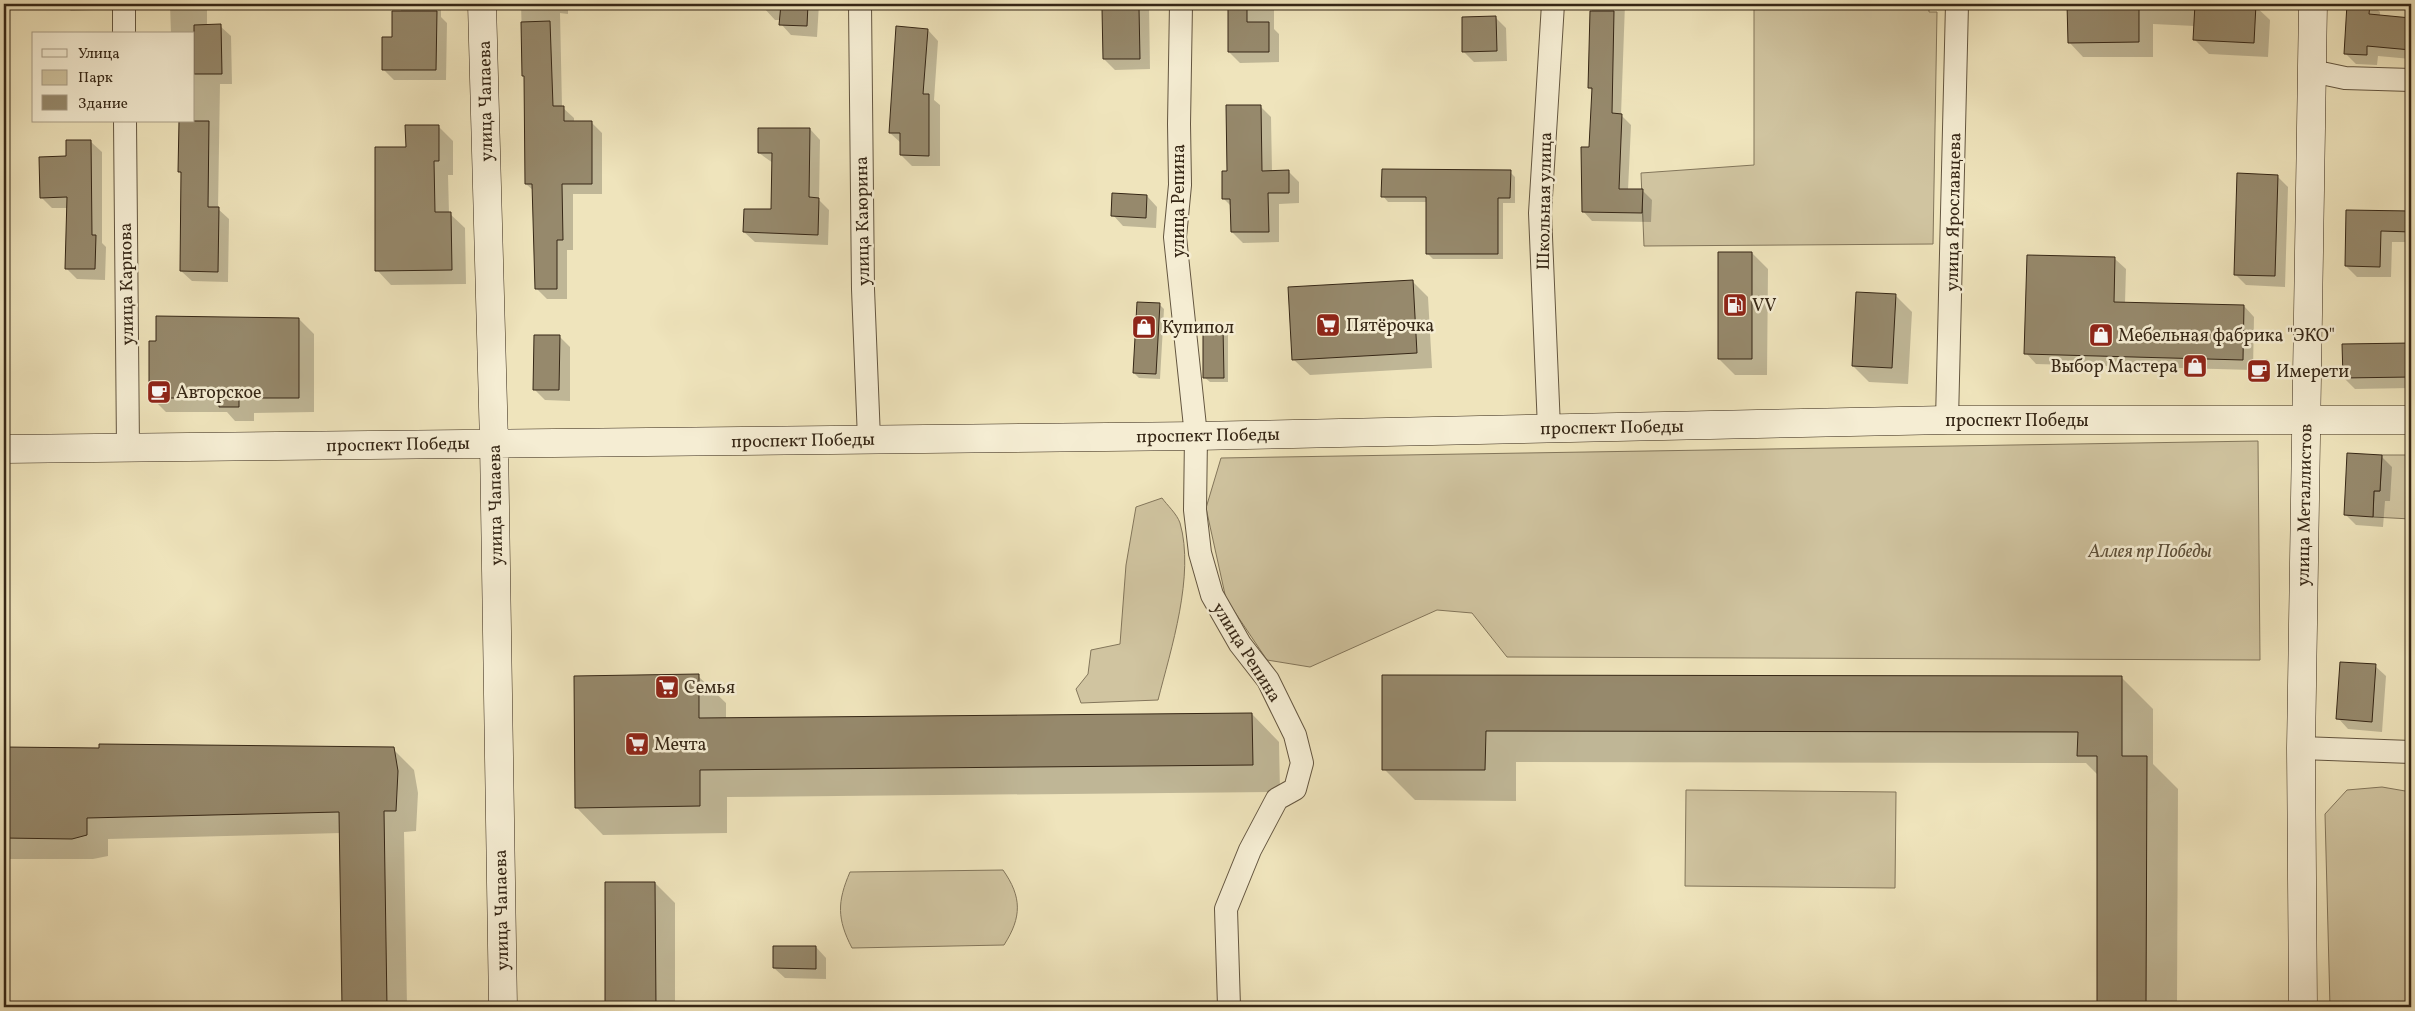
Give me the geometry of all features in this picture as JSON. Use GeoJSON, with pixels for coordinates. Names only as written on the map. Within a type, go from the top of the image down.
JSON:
{"type":"FeatureCollection","features":[{"type":"Feature","properties":{"kind":"street"},"geometry":{"type":"LineString","coordinates":[[124,4],[124,32]]}},
{"type":"Feature","properties":{"kind":"street","name":"улица Чапаева"},"geometry":{"type":"LineString","coordinates":[[482,4],[494,443],[503,1007]]}},
{"type":"Feature","properties":{"kind":"street","name":"улица Каюрина"},"geometry":{"type":"LineString","coordinates":[[860,4],[863,289],[869,439]]}},
{"type":"Feature","properties":{"kind":"street","name":"улица Репина"},"geometry":{"type":"LineString","coordinates":[[1181,4],[1180,185],[1175,238],[1196,436],[1194,510],[1200,553],[1212,595],[1240,644],[1268,680],[1295,735],[1302,763],[1295,789],[1277,799],[1250,850],[1226,909],[1229,1007]]}},
{"type":"Feature","properties":{"kind":"street","name":"Школьная улица"},"geometry":{"type":"LineString","coordinates":[[1549,428],[1540,213],[1553,4]]}},
{"type":"Feature","properties":{"kind":"street","name":"улица Ярославцева"},"geometry":{"type":"LineString","coordinates":[[1947,420],[1958,4]]}},
{"type":"Feature","properties":{"kind":"street","name":"улица Металлистов"},"geometry":{"type":"LineString","coordinates":[[2304,1007],[2301,748],[2312,4]]}},
{"type":"Feature","properties":{"kind":"street"},"geometry":{"type":"LineString","coordinates":[[2312,71],[2344,78],[2411,80]]}},
{"type":"Feature","properties":{"kind":"street","name":"улица Карпова"},"geometry":{"type":"LineString","coordinates":[[125,122],[128,448]]}},
{"type":"Feature","properties":{"kind":"street","name":"проспект Победы"},"geometry":{"type":"LineString","coordinates":[[4,449],[1196,436],[1947,420],[2411,420]]}},
{"type":"Feature","properties":{"kind":"street"},"geometry":{"type":"LineString","coordinates":[[2301,748],[2411,752]]}},
{"type":"Feature","properties":{"kind":"green space"},"geometry":{"type":"Polygon","coordinates":[[[1754,4],[1929,4],[1929,12],[1937,12],[1933,244],[1644,246],[1641,173],[1754,165],[1754,4]]]}},
{"type":"Feature","properties":{"kind":"green space","name":"Аллея пр Победы"},"geometry":{"type":"Polygon","coordinates":[[[2258,441],[2260,660],[1507,657],[1472,613],[1437,610],[1310,667],[1267,660],[1226,599],[1206,508],[1221,458],[2258,441]]]}},
{"type":"Feature","properties":{"kind":"green space"},"geometry":{"type":"Polygon","coordinates":[[[2382,455],[2411,455],[2411,519],[2373,517],[2374,491],[2380,491],[2382,455]]]}},
{"type":"Feature","properties":{"kind":"green space"},"geometry":{"type":"Polygon","coordinates":[[[1162,498],[1179,520],[1184,543],[1185,565],[1180,612],[1158,700],[1081,703],[1076,689],[1088,674],[1091,650],[1120,644],[1126,565],[1136,507],[1162,498]]]}},
{"type":"Feature","properties":{"kind":"green space"},"geometry":{"type":"Polygon","coordinates":[[[2382,787],[2411,792],[2411,1007],[2330,1007],[2325,814],[2347,790],[2382,787]]]}},
{"type":"Feature","properties":{"kind":"green space"},"geometry":{"type":"Polygon","coordinates":[[[1686,790],[1896,792],[1895,888],[1685,886],[1686,790]]]}},
{"type":"Feature","properties":{"kind":"green space"},"geometry":{"type":"Polygon","coordinates":[[[1003,870],[1014,889],[1017,907],[1014,925],[1004,945],[852,948],[847,938],[841,919],[841,902],[850,872],[1003,870]]]}},
{"type":"Feature","properties":{"kind":"building"},"geometry":{"type":"Polygon","coordinates":[[[781,4],[808,4],[807,26],[779,25],[781,4]]]}},
{"type":"Feature","properties":{"kind":"building"},"geometry":{"type":"Polygon","coordinates":[[[2067,4],[2139,4],[2139,42],[2068,43],[2067,4]]]}},
{"type":"Feature","properties":{"kind":"building"},"geometry":{"type":"Polygon","coordinates":[[[2195,4],[2256,4],[2254,43],[2193,40],[2195,4]]]}},
{"type":"Feature","properties":{"kind":"building"},"geometry":{"type":"Polygon","coordinates":[[[2347,4],[2370,4],[2369,14],[2411,18],[2411,50],[2367,46],[2367,55],[2344,54],[2347,4]]]}},
{"type":"Feature","properties":{"kind":"building"},"geometry":{"type":"Polygon","coordinates":[[[1247,6],[1247,22],[1269,22],[1269,52],[1228,52],[1228,7],[1247,6]]]}},
{"type":"Feature","properties":{"kind":"building"},"geometry":{"type":"Polygon","coordinates":[[[1139,8],[1140,59],[1103,59],[1102,9],[1139,8]]]}},
{"type":"Feature","properties":{"kind":"building"},"geometry":{"type":"Polygon","coordinates":[[[392,11],[437,11],[436,70],[382,70],[382,37],[392,37],[392,11]]]}},
{"type":"Feature","properties":{"kind":"building"},"geometry":{"type":"Polygon","coordinates":[[[1590,11],[1614,11],[1612,113],[1622,114],[1619,189],[1643,189],[1642,213],[1582,212],[1581,147],[1589,147],[1592,88],[1588,88],[1590,11]]]}},
{"type":"Feature","properties":{"kind":"building"},"geometry":{"type":"Polygon","coordinates":[[[1496,16],[1497,51],[1462,52],[1462,17],[1496,16]]]}},
{"type":"Feature","properties":{"kind":"building"},"geometry":{"type":"Polygon","coordinates":[[[550,21],[553,106],[564,106],[564,121],[592,121],[592,184],[562,184],[563,240],[557,240],[557,289],[535,289],[532,184],[525,184],[524,76],[522,76],[521,22],[550,21]]]}},
{"type":"Feature","properties":{"kind":"building"},"geometry":{"type":"Polygon","coordinates":[[[221,24],[222,74],[195,74],[194,25],[221,24]]]}},
{"type":"Feature","properties":{"kind":"building"},"geometry":{"type":"Polygon","coordinates":[[[896,26],[928,29],[923,94],[929,94],[929,156],[900,155],[900,133],[889,133],[896,26]]]}},
{"type":"Feature","properties":{"kind":"building"},"geometry":{"type":"Polygon","coordinates":[[[1226,105],[1261,105],[1262,171],[1289,170],[1289,193],[1268,193],[1269,232],[1231,232],[1230,199],[1222,199],[1222,171],[1227,171],[1226,105]]]}},
{"type":"Feature","properties":{"kind":"building"},"geometry":{"type":"Polygon","coordinates":[[[209,121],[208,207],[219,207],[218,272],[180,271],[181,172],[178,172],[179,122],[209,121]]]}},
{"type":"Feature","properties":{"kind":"building"},"geometry":{"type":"Polygon","coordinates":[[[405,125],[439,125],[439,161],[434,161],[435,212],[451,212],[452,270],[375,271],[375,147],[406,147],[405,125]]]}},
{"type":"Feature","properties":{"kind":"building"},"geometry":{"type":"Polygon","coordinates":[[[758,128],[810,128],[809,197],[819,198],[818,235],[743,232],[744,209],[771,209],[772,153],[758,153],[758,128]]]}},
{"type":"Feature","properties":{"kind":"building"},"geometry":{"type":"Polygon","coordinates":[[[66,140],[91,140],[92,235],[96,235],[95,269],[65,269],[67,197],[40,198],[39,157],[66,156],[66,140]]]}},
{"type":"Feature","properties":{"kind":"building"},"geometry":{"type":"Polygon","coordinates":[[[1382,169],[1511,170],[1510,198],[1498,198],[1498,254],[1426,254],[1426,197],[1381,197],[1382,169]]]}},
{"type":"Feature","properties":{"kind":"building"},"geometry":{"type":"Polygon","coordinates":[[[2237,173],[2278,175],[2275,276],[2234,275],[2237,173]]]}},
{"type":"Feature","properties":{"kind":"building"},"geometry":{"type":"Polygon","coordinates":[[[1112,193],[1147,195],[1146,218],[1111,216],[1112,193]]]}},
{"type":"Feature","properties":{"kind":"building"},"geometry":{"type":"Polygon","coordinates":[[[2346,210],[2411,211],[2411,232],[2381,231],[2380,267],[2345,266],[2346,210]]]}},
{"type":"Feature","properties":{"kind":"building","name":"VV"},"geometry":{"type":"Polygon","coordinates":[[[1718,252],[1752,252],[1752,359],[1718,359],[1718,252]]]}},
{"type":"Feature","properties":{"kind":"building"},"geometry":{"type":"Polygon","coordinates":[[[2027,255],[2115,257],[2114,302],[2244,305],[2243,360],[2024,354],[2027,255]]]}},
{"type":"Feature","properties":{"kind":"building"},"geometry":{"type":"Polygon","coordinates":[[[1413,280],[1417,353],[1292,360],[1288,287],[1413,280]]]}},
{"type":"Feature","properties":{"kind":"building"},"geometry":{"type":"Polygon","coordinates":[[[1856,292],[1896,294],[1892,368],[1852,366],[1856,292]]]}},
{"type":"Feature","properties":{"kind":"building"},"geometry":{"type":"Polygon","coordinates":[[[1137,302],[1160,303],[1156,374],[1133,373],[1137,302]]]}},
{"type":"Feature","properties":{"kind":"building"},"geometry":{"type":"Polygon","coordinates":[[[156,316],[299,318],[299,398],[239,398],[239,407],[219,407],[219,398],[149,398],[149,341],[156,341],[156,316]]]}},
{"type":"Feature","properties":{"kind":"building"},"geometry":{"type":"Polygon","coordinates":[[[1203,327],[1223,327],[1224,378],[1203,378],[1203,327]]]}},
{"type":"Feature","properties":{"kind":"building"},"geometry":{"type":"Polygon","coordinates":[[[534,335],[560,335],[559,390],[533,390],[534,335]]]}},
{"type":"Feature","properties":{"kind":"building"},"geometry":{"type":"Polygon","coordinates":[[[2411,343],[2411,377],[2343,378],[2342,344],[2411,343]]]}},
{"type":"Feature","properties":{"kind":"building"},"geometry":{"type":"Polygon","coordinates":[[[2347,453],[2382,455],[2380,491],[2374,491],[2373,517],[2344,515],[2347,453]]]}},
{"type":"Feature","properties":{"kind":"building"},"geometry":{"type":"Polygon","coordinates":[[[2340,662],[2376,664],[2372,722],[2336,719],[2340,662]]]}},
{"type":"Feature","properties":{"kind":"building"},"geometry":{"type":"Polygon","coordinates":[[[699,674],[699,718],[1252,713],[1253,765],[700,770],[700,806],[575,808],[574,676],[699,674]]]}},
{"type":"Feature","properties":{"kind":"building"},"geometry":{"type":"Polygon","coordinates":[[[1382,675],[2122,676],[2122,756],[2147,756],[2146,1007],[2097,1007],[2097,756],[2077,756],[2078,732],[1486,731],[1485,770],[1382,770],[1382,675]]]}},
{"type":"Feature","properties":{"kind":"building"},"geometry":{"type":"Polygon","coordinates":[[[99,744],[394,747],[398,771],[396,811],[384,811],[387,1007],[342,1007],[339,812],[87,818],[87,835],[72,839],[4,838],[4,747],[99,748],[99,744]]]}},
{"type":"Feature","properties":{"kind":"building"},"geometry":{"type":"Polygon","coordinates":[[[605,882],[655,882],[656,1007],[605,1007],[605,882]]]}},
{"type":"Feature","properties":{"kind":"building"},"geometry":{"type":"Polygon","coordinates":[[[773,946],[816,946],[816,969],[773,968],[773,946]]]}},
{"type":"Feature","properties":{"kind":"place","name":"VV"},"geometry":{"type":"Point","coordinates":[1735,305]}},
{"type":"Feature","properties":{"kind":"place","name":"Пятёрочка"},"geometry":{"type":"Point","coordinates":[1328,325]}},
{"type":"Feature","properties":{"kind":"place","name":"Купипол"},"geometry":{"type":"Point","coordinates":[1144,327]}},
{"type":"Feature","properties":{"kind":"place","name":"Мебельная фабрика \"ЭКО\""},"geometry":{"type":"Point","coordinates":[2101,335]}},
{"type":"Feature","properties":{"kind":"place","name":"Выбор Мастера"},"geometry":{"type":"Point","coordinates":[2195,366]}},
{"type":"Feature","properties":{"kind":"place","name":"Имерети"},"geometry":{"type":"Point","coordinates":[2259,371]}},
{"type":"Feature","properties":{"kind":"place","name":"Авторское"},"geometry":{"type":"Point","coordinates":[159,392]}},
{"type":"Feature","properties":{"kind":"place","name":"Семья"},"geometry":{"type":"Point","coordinates":[667,687]}},
{"type":"Feature","properties":{"kind":"place","name":"Мечта"},"geometry":{"type":"Point","coordinates":[637,744]}}]}
